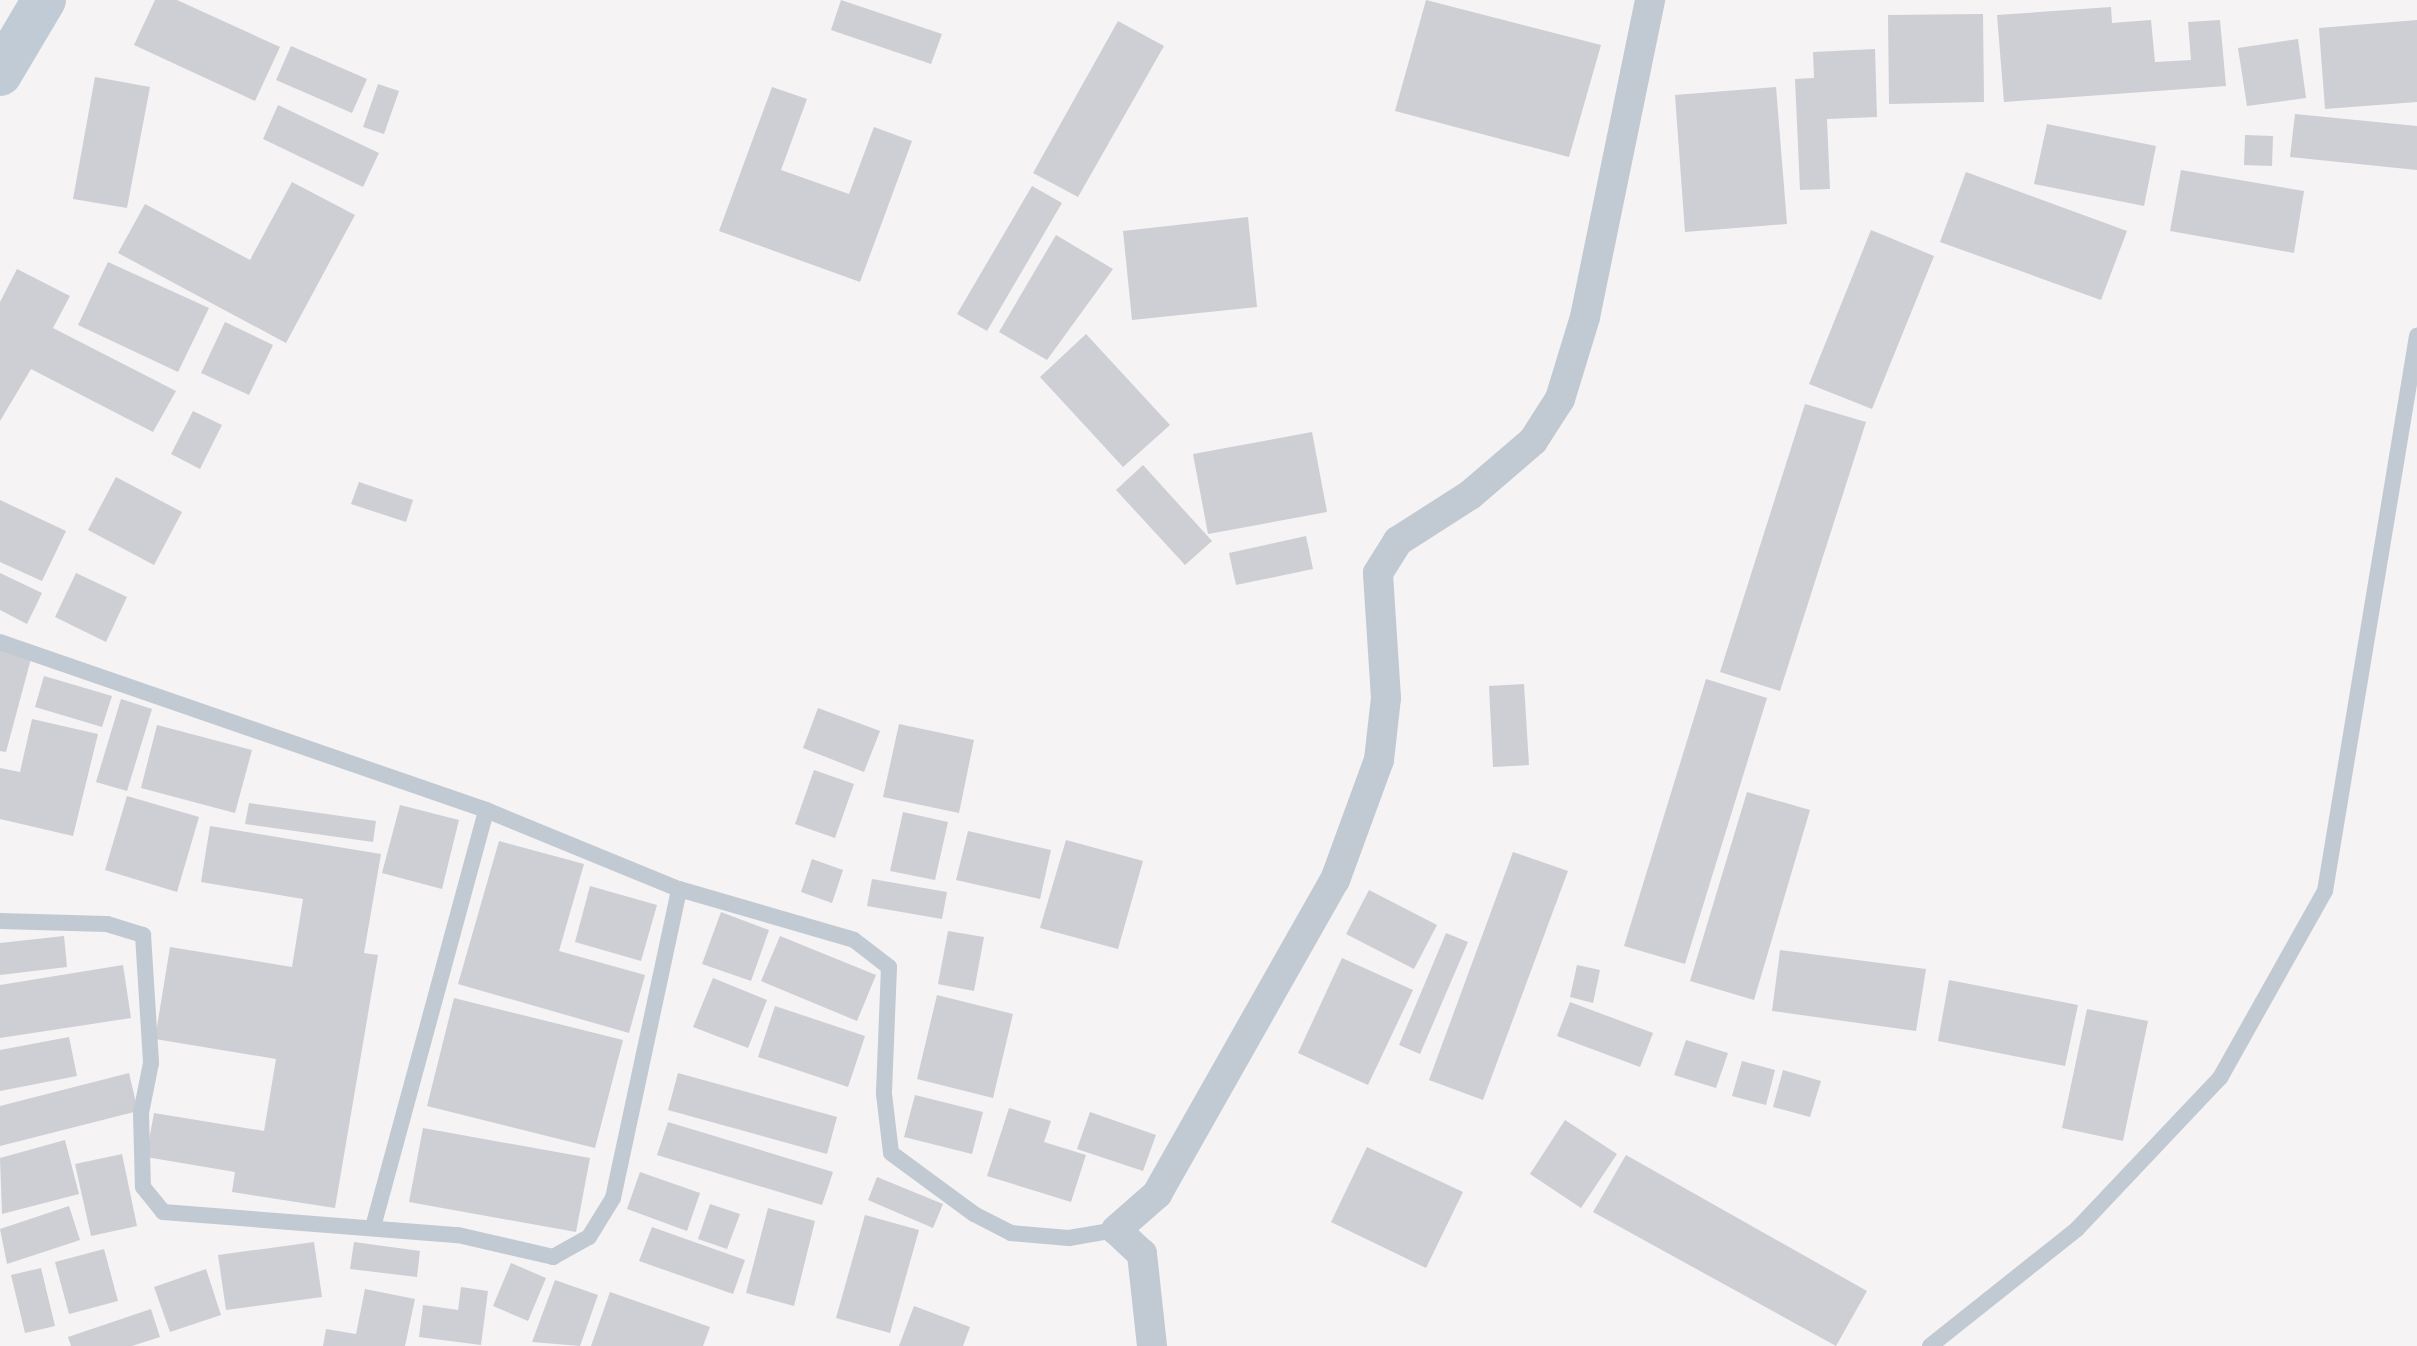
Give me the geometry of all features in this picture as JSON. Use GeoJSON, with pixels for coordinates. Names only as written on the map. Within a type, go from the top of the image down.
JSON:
{"type":"FeatureCollection","features":[{"type":"Feature","properties":{"kind":"main road"},"geometry":{"type":"LineString","coordinates":[[0,74],[44,0]]}},
{"type":"Feature","properties":{"kind":"street"},"geometry":{"type":"LineString","coordinates":[[1152,1346],[1142,1254],[1116,1230],[1157,1194],[1335,880],[1379,760],[1386,698],[1378,573],[1398,541],[1470,495],[1533,441],[1560,399],[1585,317],[1650,0]]}},
{"type":"Feature","properties":{"kind":"lane"},"geometry":{"type":"LineString","coordinates":[[1930,1346],[2077,1229],[2220,1078],[2325,891],[2417,336]]}},
{"type":"Feature","properties":{"kind":"lane"},"geometry":{"type":"LineString","coordinates":[[0,642],[486,810],[679,889],[854,940],[889,967],[884,1094],[891,1153],[974,1214],[1011,1233],[1069,1238],[1116,1230]]}},
{"type":"Feature","properties":{"kind":"lane"},"geometry":{"type":"LineString","coordinates":[[373,1227],[486,810]]}},
{"type":"Feature","properties":{"kind":"lane"},"geometry":{"type":"LineString","coordinates":[[0,921],[107,924],[143,935],[151,1063],[141,1113],[143,1187],[163,1212],[373,1227],[511,1243],[553,1257],[589,1237],[613,1198],[679,889]]}},
{"type":"Feature","properties":{"kind":"building"},"geometry":{"type":"Polygon","coordinates":[[[155,0],[177,0],[280,47],[255,101],[134,45],[155,0]]]}},
{"type":"Feature","properties":{"kind":"building"},"geometry":{"type":"Polygon","coordinates":[[[841,0],[942,34],[931,64],[831,30],[841,0]]]}},
{"type":"Feature","properties":{"kind":"building"},"geometry":{"type":"Polygon","coordinates":[[[1426,0],[1601,45],[1569,157],[1395,111],[1426,0]]]}},
{"type":"Feature","properties":{"kind":"building"},"geometry":{"type":"Polygon","coordinates":[[[2111,7],[2112,23],[2151,20],[2155,62],[2191,60],[2188,22],[2220,20],[2226,86],[2004,102],[1997,15],[2111,7]]]}},
{"type":"Feature","properties":{"kind":"building"},"geometry":{"type":"Polygon","coordinates":[[[1983,14],[1984,102],[1889,104],[1888,15],[1983,14]]]}},
{"type":"Feature","properties":{"kind":"building"},"geometry":{"type":"Polygon","coordinates":[[[2417,20],[2417,102],[2325,109],[2319,28],[2417,20]]]}},
{"type":"Feature","properties":{"kind":"building"},"geometry":{"type":"Polygon","coordinates":[[[1118,21],[1164,46],[1078,197],[1033,173],[1118,21]]]}},
{"type":"Feature","properties":{"kind":"building"},"geometry":{"type":"Polygon","coordinates":[[[2298,39],[2306,98],[2247,106],[2238,48],[2298,39]]]}},
{"type":"Feature","properties":{"kind":"building"},"geometry":{"type":"Polygon","coordinates":[[[291,46],[367,79],[352,113],[276,80],[291,46]]]}},
{"type":"Feature","properties":{"kind":"building"},"geometry":{"type":"Polygon","coordinates":[[[1875,49],[1877,117],[1827,119],[1830,189],[1800,190],[1795,79],[1814,78],[1813,52],[1875,49]]]}},
{"type":"Feature","properties":{"kind":"building"},"geometry":{"type":"Polygon","coordinates":[[[95,77],[150,87],[127,208],[73,199],[95,77]]]}},
{"type":"Feature","properties":{"kind":"building"},"geometry":{"type":"Polygon","coordinates":[[[378,84],[399,91],[384,134],[363,127],[378,84]]]}},
{"type":"Feature","properties":{"kind":"building"},"geometry":{"type":"Polygon","coordinates":[[[772,87],[807,99],[781,170],[849,194],[874,127],[912,141],[860,282],[719,231],[772,87]]]}},
{"type":"Feature","properties":{"kind":"building"},"geometry":{"type":"Polygon","coordinates":[[[1776,87],[1787,224],[1685,232],[1675,95],[1776,87]]]}},
{"type":"Feature","properties":{"kind":"building"},"geometry":{"type":"Polygon","coordinates":[[[278,105],[379,153],[363,187],[263,139],[278,105]]]}},
{"type":"Feature","properties":{"kind":"building"},"geometry":{"type":"Polygon","coordinates":[[[2295,114],[2417,126],[2417,170],[2290,157],[2295,114]]]}},
{"type":"Feature","properties":{"kind":"building"},"geometry":{"type":"Polygon","coordinates":[[[2047,124],[2156,146],[2144,206],[2034,184],[2047,124]]]}},
{"type":"Feature","properties":{"kind":"building"},"geometry":{"type":"Polygon","coordinates":[[[2245,135],[2273,136],[2272,166],[2244,165],[2245,135]]]}},
{"type":"Feature","properties":{"kind":"building"},"geometry":{"type":"Polygon","coordinates":[[[2181,170],[2304,191],[2294,253],[2170,231],[2181,170]]]}},
{"type":"Feature","properties":{"kind":"building"},"geometry":{"type":"Polygon","coordinates":[[[1966,172],[2127,231],[2101,300],[1940,242],[1966,172]]]}},
{"type":"Feature","properties":{"kind":"building"},"geometry":{"type":"Polygon","coordinates":[[[292,182],[355,215],[286,343],[118,253],[145,204],[250,260],[292,182]]]}},
{"type":"Feature","properties":{"kind":"building"},"geometry":{"type":"Polygon","coordinates":[[[1032,186],[1062,203],[987,331],[957,314],[1032,186]]]}},
{"type":"Feature","properties":{"kind":"building"},"geometry":{"type":"Polygon","coordinates":[[[1248,217],[1257,307],[1132,320],[1123,231],[1248,217]]]}},
{"type":"Feature","properties":{"kind":"building"},"geometry":{"type":"Polygon","coordinates":[[[1871,230],[1934,256],[1872,409],[1809,384],[1871,230]]]}},
{"type":"Feature","properties":{"kind":"building"},"geometry":{"type":"Polygon","coordinates":[[[1056,235],[1113,269],[1047,360],[999,332],[1056,235]]]}},
{"type":"Feature","properties":{"kind":"building"},"geometry":{"type":"Polygon","coordinates":[[[108,262],[209,308],[178,372],[78,325],[108,262]]]}},
{"type":"Feature","properties":{"kind":"building"},"geometry":{"type":"Polygon","coordinates":[[[17,269],[70,296],[53,328],[176,391],[153,432],[31,369],[0,421],[0,302],[17,269]]]}},
{"type":"Feature","properties":{"kind":"building"},"geometry":{"type":"Polygon","coordinates":[[[225,322],[273,345],[249,395],[201,373],[225,322]]]}},
{"type":"Feature","properties":{"kind":"building"},"geometry":{"type":"Polygon","coordinates":[[[1086,334],[1170,425],[1123,467],[1040,377],[1086,334]]]}},
{"type":"Feature","properties":{"kind":"building"},"geometry":{"type":"Polygon","coordinates":[[[1805,404],[1866,422],[1780,691],[1720,672],[1805,404]]]}},
{"type":"Feature","properties":{"kind":"building"},"geometry":{"type":"Polygon","coordinates":[[[193,411],[222,425],[200,469],[171,454],[193,411]]]}},
{"type":"Feature","properties":{"kind":"building"},"geometry":{"type":"Polygon","coordinates":[[[1312,432],[1327,512],[1208,534],[1193,454],[1312,432]]]}},
{"type":"Feature","properties":{"kind":"building"},"geometry":{"type":"Polygon","coordinates":[[[1143,465],[1212,541],[1185,565],[1116,490],[1143,465]]]}},
{"type":"Feature","properties":{"kind":"building"},"geometry":{"type":"Polygon","coordinates":[[[116,477],[182,512],[154,565],[88,530],[116,477]]]}},
{"type":"Feature","properties":{"kind":"building"},"geometry":{"type":"Polygon","coordinates":[[[359,482],[413,500],[406,522],[351,504],[359,482]]]}},
{"type":"Feature","properties":{"kind":"building"},"geometry":{"type":"Polygon","coordinates":[[[0,500],[66,531],[42,581],[0,562],[0,500]]]}},
{"type":"Feature","properties":{"kind":"building"},"geometry":{"type":"Polygon","coordinates":[[[1306,536],[1313,569],[1236,585],[1229,553],[1306,536]]]}},
{"type":"Feature","properties":{"kind":"building"},"geometry":{"type":"Polygon","coordinates":[[[0,573],[42,593],[27,624],[0,610],[0,573]]]}},
{"type":"Feature","properties":{"kind":"building"},"geometry":{"type":"Polygon","coordinates":[[[76,573],[127,597],[106,642],[55,617],[76,573]]]}},
{"type":"Feature","properties":{"kind":"building"},"geometry":{"type":"Polygon","coordinates":[[[0,647],[32,655],[6,752],[0,751],[0,647]]]}},
{"type":"Feature","properties":{"kind":"building"},"geometry":{"type":"Polygon","coordinates":[[[44,676],[112,696],[102,727],[35,707],[44,676]]]}},
{"type":"Feature","properties":{"kind":"building"},"geometry":{"type":"Polygon","coordinates":[[[1706,679],[1767,698],[1685,964],[1624,946],[1706,679]]]}},
{"type":"Feature","properties":{"kind":"building"},"geometry":{"type":"Polygon","coordinates":[[[1524,684],[1529,765],[1493,767],[1489,686],[1524,684]]]}},
{"type":"Feature","properties":{"kind":"building"},"geometry":{"type":"Polygon","coordinates":[[[121,699],[152,709],[127,791],[96,782],[121,699]]]}},
{"type":"Feature","properties":{"kind":"building"},"geometry":{"type":"Polygon","coordinates":[[[818,708],[880,731],[864,772],[803,748],[818,708]]]}},
{"type":"Feature","properties":{"kind":"building"},"geometry":{"type":"Polygon","coordinates":[[[32,719],[98,734],[73,836],[0,819],[0,768],[20,772],[32,719]]]}},
{"type":"Feature","properties":{"kind":"building"},"geometry":{"type":"Polygon","coordinates":[[[899,724],[974,740],[959,813],[883,797],[899,724]]]}},
{"type":"Feature","properties":{"kind":"building"},"geometry":{"type":"Polygon","coordinates":[[[157,725],[252,750],[235,813],[141,788],[157,725]]]}},
{"type":"Feature","properties":{"kind":"building"},"geometry":{"type":"Polygon","coordinates":[[[814,770],[854,784],[835,838],[795,824],[814,770]]]}},
{"type":"Feature","properties":{"kind":"building"},"geometry":{"type":"Polygon","coordinates":[[[1747,792],[1810,810],[1754,1000],[1690,981],[1747,792]]]}},
{"type":"Feature","properties":{"kind":"building"},"geometry":{"type":"Polygon","coordinates":[[[127,796],[199,817],[177,892],[105,870],[127,796]]]}},
{"type":"Feature","properties":{"kind":"building"},"geometry":{"type":"Polygon","coordinates":[[[249,803],[376,821],[373,842],[245,824],[249,803]]]}},
{"type":"Feature","properties":{"kind":"building"},"geometry":{"type":"Polygon","coordinates":[[[400,805],[459,820],[442,889],[382,873],[400,805]]]}},
{"type":"Feature","properties":{"kind":"building"},"geometry":{"type":"Polygon","coordinates":[[[903,812],[948,822],[935,880],[890,871],[903,812]]]}},
{"type":"Feature","properties":{"kind":"building"},"geometry":{"type":"Polygon","coordinates":[[[210,826],[381,854],[364,953],[378,955],[335,1208],[232,1192],[235,1172],[146,1157],[154,1113],[264,1131],[276,1059],[155,1039],[170,947],[292,967],[303,899],[201,882],[210,826]]]}},
{"type":"Feature","properties":{"kind":"building"},"geometry":{"type":"Polygon","coordinates":[[[968,831],[1051,850],[1040,899],[956,880],[968,831]]]}},
{"type":"Feature","properties":{"kind":"building"},"geometry":{"type":"Polygon","coordinates":[[[1066,840],[1143,861],[1118,949],[1040,928],[1066,840]]]}},
{"type":"Feature","properties":{"kind":"building"},"geometry":{"type":"Polygon","coordinates":[[[499,841],[584,864],[559,951],[645,975],[629,1033],[458,984],[499,841]]]}},
{"type":"Feature","properties":{"kind":"building"},"geometry":{"type":"Polygon","coordinates":[[[1513,852],[1568,871],[1483,1100],[1429,1080],[1513,852]]]}},
{"type":"Feature","properties":{"kind":"building"},"geometry":{"type":"Polygon","coordinates":[[[812,859],[843,870],[832,903],[801,892],[812,859]]]}},
{"type":"Feature","properties":{"kind":"building"},"geometry":{"type":"Polygon","coordinates":[[[872,879],[947,892],[942,919],[867,906],[872,879]]]}},
{"type":"Feature","properties":{"kind":"building"},"geometry":{"type":"Polygon","coordinates":[[[590,886],[657,905],[641,961],[575,942],[590,886]]]}},
{"type":"Feature","properties":{"kind":"building"},"geometry":{"type":"Polygon","coordinates":[[[1369,890],[1437,925],[1414,969],[1346,934],[1369,890]]]}},
{"type":"Feature","properties":{"kind":"building"},"geometry":{"type":"Polygon","coordinates":[[[721,912],[769,930],[751,981],[702,964],[721,912]]]}},
{"type":"Feature","properties":{"kind":"building"},"geometry":{"type":"Polygon","coordinates":[[[948,931],[984,937],[974,991],[938,984],[948,931]]]}},
{"type":"Feature","properties":{"kind":"building"},"geometry":{"type":"Polygon","coordinates":[[[1446,933],[1468,942],[1420,1054],[1399,1045],[1446,933]]]}},
{"type":"Feature","properties":{"kind":"building"},"geometry":{"type":"Polygon","coordinates":[[[64,936],[67,967],[0,975],[0,943],[64,936]]]}},
{"type":"Feature","properties":{"kind":"building"},"geometry":{"type":"Polygon","coordinates":[[[780,936],[876,975],[857,1021],[761,981],[780,936]]]}},
{"type":"Feature","properties":{"kind":"building"},"geometry":{"type":"Polygon","coordinates":[[[1780,950],[1926,969],[1916,1031],[1772,1011],[1780,950]]]}},
{"type":"Feature","properties":{"kind":"building"},"geometry":{"type":"Polygon","coordinates":[[[1342,958],[1413,990],[1368,1085],[1298,1053],[1342,958]]]}},
{"type":"Feature","properties":{"kind":"building"},"geometry":{"type":"Polygon","coordinates":[[[123,965],[131,1018],[0,1038],[0,985],[123,965]]]}},
{"type":"Feature","properties":{"kind":"building"},"geometry":{"type":"Polygon","coordinates":[[[1577,965],[1600,970],[1593,1003],[1570,997],[1577,965]]]}},
{"type":"Feature","properties":{"kind":"building"},"geometry":{"type":"Polygon","coordinates":[[[713,978],[767,1000],[748,1048],[693,1027],[713,978]]]}},
{"type":"Feature","properties":{"kind":"building"},"geometry":{"type":"Polygon","coordinates":[[[1949,980],[2078,1005],[2065,1066],[1938,1041],[1949,980]]]}},
{"type":"Feature","properties":{"kind":"building"},"geometry":{"type":"Polygon","coordinates":[[[937,995],[1013,1014],[993,1098],[917,1079],[937,995]]]}},
{"type":"Feature","properties":{"kind":"building"},"geometry":{"type":"Polygon","coordinates":[[[454,998],[623,1040],[595,1148],[427,1106],[454,998]]]}},
{"type":"Feature","properties":{"kind":"building"},"geometry":{"type":"Polygon","coordinates":[[[1570,1002],[1653,1033],[1640,1067],[1557,1036],[1570,1002]]]}},
{"type":"Feature","properties":{"kind":"building"},"geometry":{"type":"Polygon","coordinates":[[[775,1006],[865,1036],[848,1087],[758,1057],[775,1006]]]}},
{"type":"Feature","properties":{"kind":"building"},"geometry":{"type":"Polygon","coordinates":[[[2087,1009],[2148,1021],[2123,1141],[2062,1128],[2087,1009]]]}},
{"type":"Feature","properties":{"kind":"building"},"geometry":{"type":"Polygon","coordinates":[[[69,1037],[77,1076],[0,1091],[0,1050],[69,1037]]]}},
{"type":"Feature","properties":{"kind":"building"},"geometry":{"type":"Polygon","coordinates":[[[1686,1040],[1728,1053],[1716,1088],[1674,1075],[1686,1040]]]}},
{"type":"Feature","properties":{"kind":"building"},"geometry":{"type":"Polygon","coordinates":[[[1742,1061],[1775,1070],[1766,1105],[1732,1096],[1742,1061]]]}},
{"type":"Feature","properties":{"kind":"building"},"geometry":{"type":"Polygon","coordinates":[[[1783,1070],[1821,1081],[1810,1117],[1773,1107],[1783,1070]]]}},
{"type":"Feature","properties":{"kind":"building"},"geometry":{"type":"Polygon","coordinates":[[[129,1073],[138,1111],[0,1146],[0,1106],[129,1073]]]}},
{"type":"Feature","properties":{"kind":"building"},"geometry":{"type":"Polygon","coordinates":[[[678,1073],[837,1117],[827,1154],[668,1110],[678,1073]]]}},
{"type":"Feature","properties":{"kind":"building"},"geometry":{"type":"Polygon","coordinates":[[[915,1095],[983,1112],[972,1154],[904,1137],[915,1095]]]}},
{"type":"Feature","properties":{"kind":"building"},"geometry":{"type":"Polygon","coordinates":[[[1009,1108],[1051,1121],[1044,1142],[1086,1155],[1071,1202],[987,1176],[1009,1108]]]}},
{"type":"Feature","properties":{"kind":"building"},"geometry":{"type":"Polygon","coordinates":[[[1090,1112],[1156,1135],[1143,1171],[1077,1149],[1090,1112]]]}},
{"type":"Feature","properties":{"kind":"building"},"geometry":{"type":"Polygon","coordinates":[[[1565,1120],[1617,1154],[1581,1208],[1530,1174],[1565,1120]]]}},
{"type":"Feature","properties":{"kind":"building"},"geometry":{"type":"Polygon","coordinates":[[[668,1122],[833,1172],[822,1205],[657,1155],[668,1122]]]}},
{"type":"Feature","properties":{"kind":"building"},"geometry":{"type":"Polygon","coordinates":[[[423,1128],[590,1158],[576,1232],[409,1202],[423,1128]]]}},
{"type":"Feature","properties":{"kind":"building"},"geometry":{"type":"Polygon","coordinates":[[[65,1140],[79,1194],[2,1214],[0,1158],[65,1140]]]}},
{"type":"Feature","properties":{"kind":"building"},"geometry":{"type":"Polygon","coordinates":[[[1367,1147],[1463,1192],[1426,1268],[1331,1222],[1367,1147]]]}},
{"type":"Feature","properties":{"kind":"building"},"geometry":{"type":"Polygon","coordinates":[[[122,1154],[137,1226],[91,1236],[75,1164],[122,1154]]]}},
{"type":"Feature","properties":{"kind":"building"},"geometry":{"type":"Polygon","coordinates":[[[1626,1155],[1867,1291],[1836,1346],[1593,1212],[1626,1155]]]}},
{"type":"Feature","properties":{"kind":"building"},"geometry":{"type":"Polygon","coordinates":[[[640,1172],[700,1193],[687,1231],[627,1209],[640,1172]]]}},
{"type":"Feature","properties":{"kind":"building"},"geometry":{"type":"Polygon","coordinates":[[[877,1177],[943,1204],[933,1228],[868,1200],[877,1177]]]}},
{"type":"Feature","properties":{"kind":"building"},"geometry":{"type":"Polygon","coordinates":[[[710,1204],[740,1214],[727,1249],[698,1239],[710,1204]]]}},
{"type":"Feature","properties":{"kind":"building"},"geometry":{"type":"Polygon","coordinates":[[[69,1206],[80,1240],[7,1264],[0,1229],[69,1206]]]}},
{"type":"Feature","properties":{"kind":"building"},"geometry":{"type":"Polygon","coordinates":[[[768,1208],[815,1221],[794,1306],[746,1293],[768,1208]]]}},
{"type":"Feature","properties":{"kind":"building"},"geometry":{"type":"Polygon","coordinates":[[[865,1215],[919,1230],[890,1333],[836,1318],[865,1215]]]}},
{"type":"Feature","properties":{"kind":"building"},"geometry":{"type":"Polygon","coordinates":[[[652,1227],[745,1260],[733,1294],[639,1261],[652,1227]]]}},
{"type":"Feature","properties":{"kind":"building"},"geometry":{"type":"Polygon","coordinates":[[[314,1242],[322,1297],[226,1310],[218,1255],[314,1242]]]}},
{"type":"Feature","properties":{"kind":"building"},"geometry":{"type":"Polygon","coordinates":[[[354,1242],[420,1251],[417,1277],[350,1269],[354,1242]]]}},
{"type":"Feature","properties":{"kind":"building"},"geometry":{"type":"Polygon","coordinates":[[[104,1249],[118,1301],[69,1314],[55,1262],[104,1249]]]}},
{"type":"Feature","properties":{"kind":"building"},"geometry":{"type":"Polygon","coordinates":[[[511,1263],[546,1278],[528,1321],[493,1306],[511,1263]]]}},
{"type":"Feature","properties":{"kind":"building"},"geometry":{"type":"Polygon","coordinates":[[[41,1268],[55,1326],[25,1333],[11,1275],[41,1268]]]}},
{"type":"Feature","properties":{"kind":"building"},"geometry":{"type":"Polygon","coordinates":[[[206,1269],[221,1315],[170,1332],[154,1287],[206,1269]]]}},
{"type":"Feature","properties":{"kind":"building"},"geometry":{"type":"Polygon","coordinates":[[[555,1280],[598,1295],[580,1346],[532,1342],[555,1280]]]}},
{"type":"Feature","properties":{"kind":"building"},"geometry":{"type":"Polygon","coordinates":[[[461,1287],[488,1291],[481,1345],[419,1337],[423,1305],[458,1310],[461,1287]]]}},
{"type":"Feature","properties":{"kind":"building"},"geometry":{"type":"Polygon","coordinates":[[[365,1289],[415,1299],[405,1346],[323,1346],[326,1329],[356,1334],[365,1289]]]}},
{"type":"Feature","properties":{"kind":"building"},"geometry":{"type":"Polygon","coordinates":[[[610,1292],[710,1327],[703,1346],[591,1346],[610,1292]]]}},
{"type":"Feature","properties":{"kind":"building"},"geometry":{"type":"Polygon","coordinates":[[[914,1306],[970,1327],[963,1346],[899,1346],[914,1306]]]}},
{"type":"Feature","properties":{"kind":"building"},"geometry":{"type":"Polygon","coordinates":[[[151,1309],[160,1337],[132,1346],[71,1346],[68,1337],[151,1309]]]}}]}
